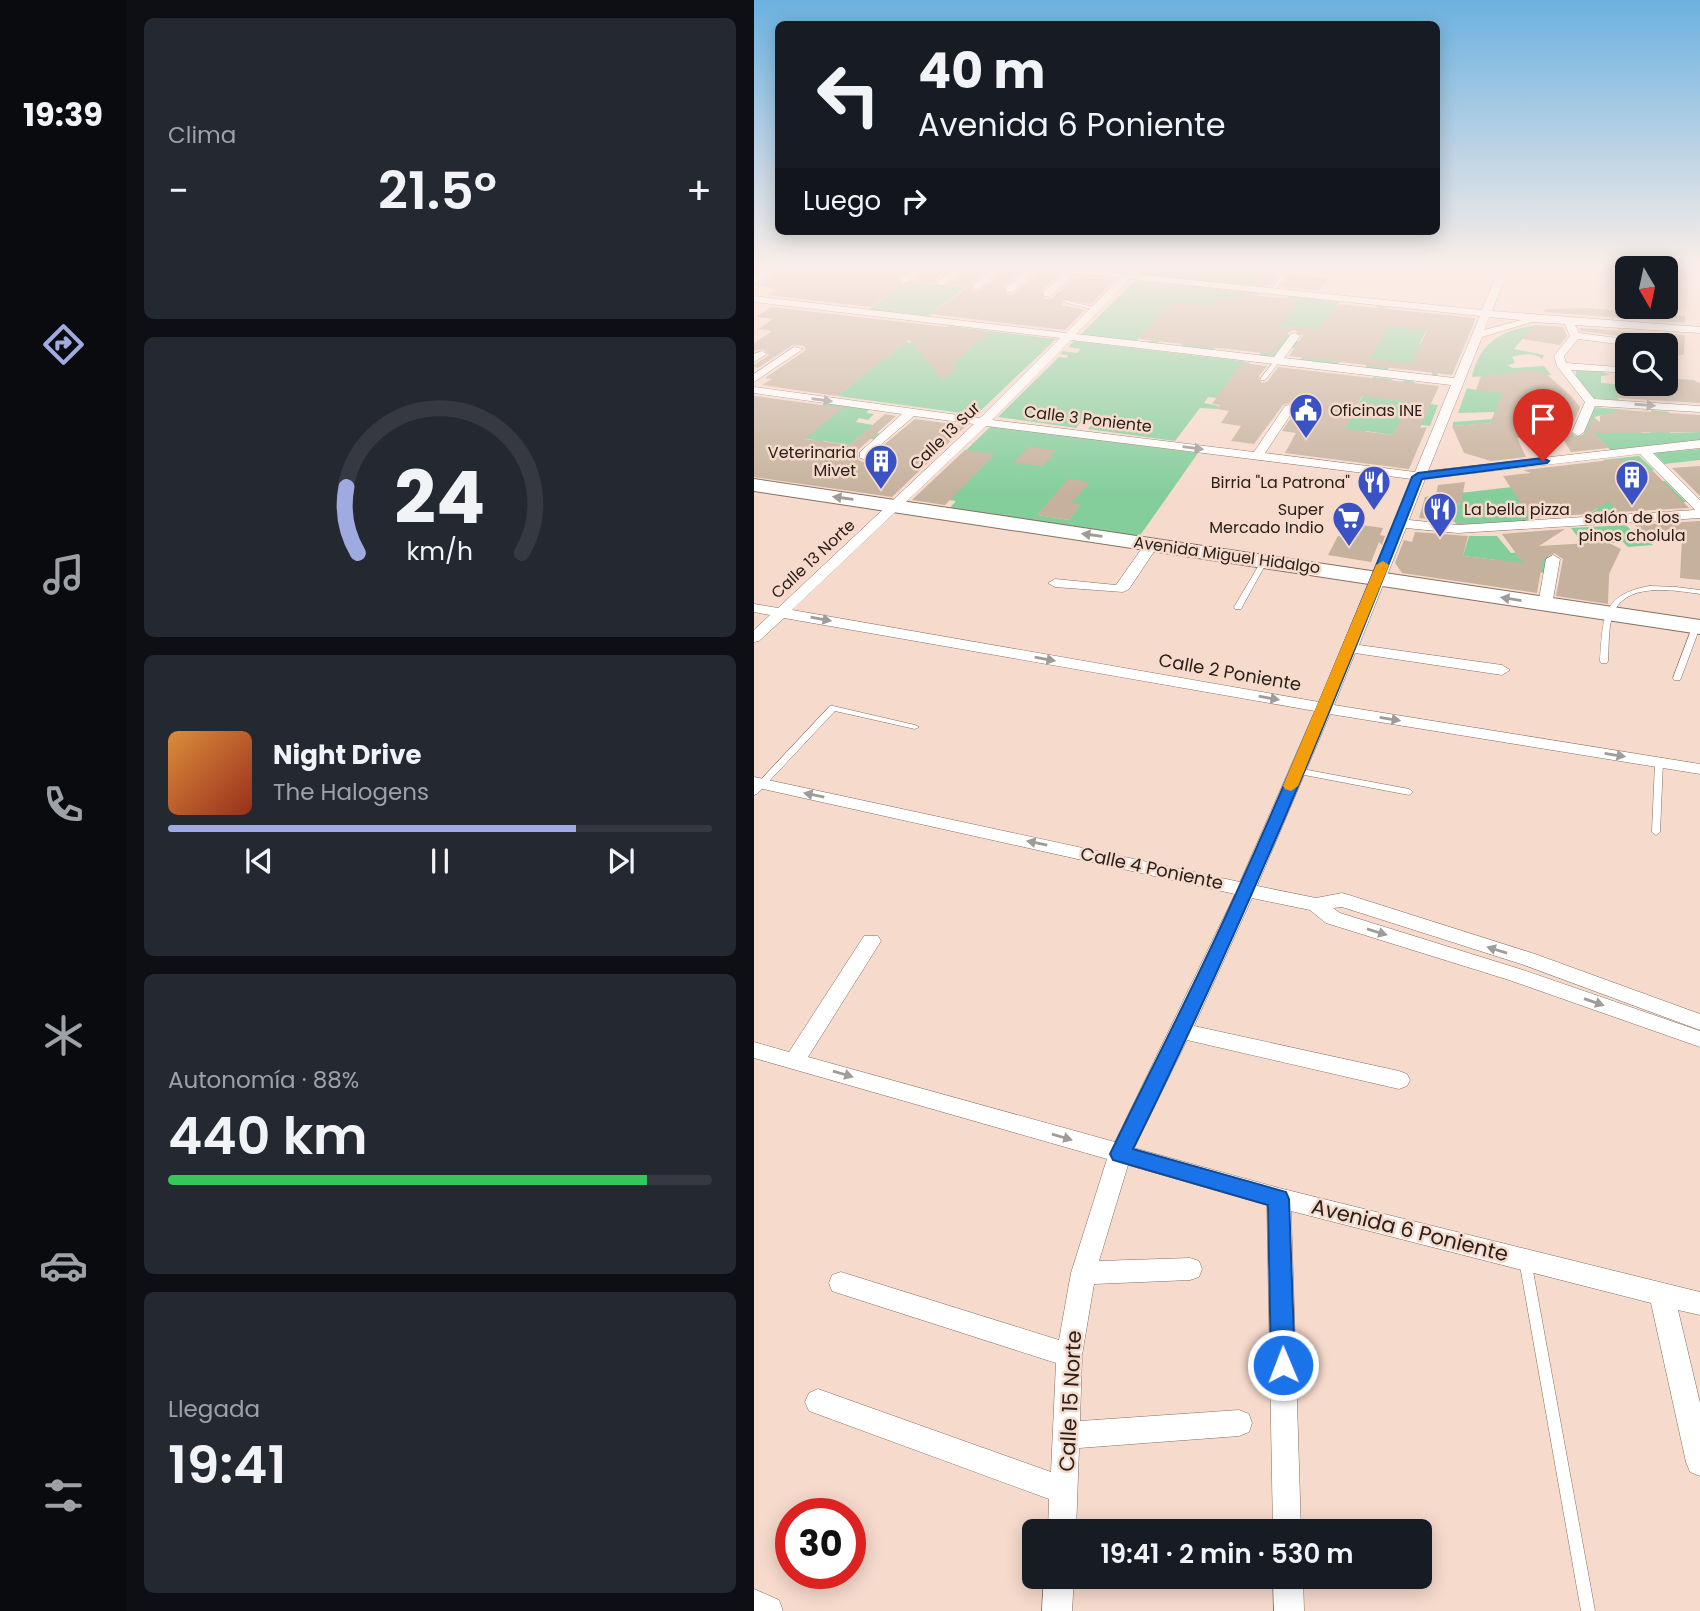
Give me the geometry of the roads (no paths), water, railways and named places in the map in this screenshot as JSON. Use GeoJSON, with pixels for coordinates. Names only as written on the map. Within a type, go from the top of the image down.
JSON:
{"type":"FeatureCollection","features":[{"type":"Feature","properties":{"kind":"street","name":"Calle 13 Sur"},"geometry":{"type":"LineString","coordinates":[[896,506],[1059,344]]}},
{"type":"Feature","properties":{"kind":"street"},"geometry":{"type":"LineString","coordinates":[[1136,344],[1456,382]]}},
{"type":"Feature","properties":{"kind":"street"},"geometry":{"type":"LineString","coordinates":[[1277,361],[1289,344]]}},
{"type":"Feature","properties":{"kind":"street","name":"Calle 15 Norte"},"geometry":{"type":"LineString","coordinates":[[1063,1519],[1069,1355],[1083,1273],[1120,1154],[1247,888],[1350,648],[1472,344]]}},
{"type":"Feature","properties":{"kind":"street"},"geometry":{"type":"LineString","coordinates":[[1569,344],[1559,356],[1562,366],[1591,402],[1700,409]]}},
{"type":"Feature","properties":{"kind":"street"},"geometry":{"type":"LineString","coordinates":[[754,379],[798,349]]}},
{"type":"Feature","properties":{"kind":"street"},"geometry":{"type":"LineString","coordinates":[[1562,366],[1615,369]]}},
{"type":"Feature","properties":{"kind":"street","name":"Calle 3 Poniente"},"geometry":{"type":"LineString","coordinates":[[754,390],[1418,477],[1700,444]]}},
{"type":"Feature","properties":{"kind":"street"},"geometry":{"type":"LineString","coordinates":[[1578,432],[1591,402]]}},
{"type":"Feature","properties":{"kind":"street"},"geometry":{"type":"LineString","coordinates":[[1257,456],[1289,408]]}},
{"type":"Feature","properties":{"kind":"street"},"geometry":{"type":"LineString","coordinates":[[864,456],[911,412]]}},
{"type":"Feature","properties":{"kind":"street"},"geometry":{"type":"LineString","coordinates":[[1643,450],[1700,508]]}},
{"type":"Feature","properties":{"kind":"street","name":"Avenida Miguel Hidalgo"},"geometry":{"type":"LineString","coordinates":[[754,485],[1698,627]]}},
{"type":"Feature","properties":{"kind":"street","name":"Calle 13 Norte"},"geometry":{"type":"LineString","coordinates":[[754,638],[896,506]]}},
{"type":"Feature","properties":{"kind":"street"},"geometry":{"type":"LineString","coordinates":[[1400,523],[1458,529],[1700,514]]}},
{"type":"Feature","properties":{"kind":"street"},"geometry":{"type":"LineString","coordinates":[[1055,583],[1118,589],[1124,586],[1152,544]]}},
{"type":"Feature","properties":{"kind":"street"},"geometry":{"type":"LineString","coordinates":[[1545,605],[1553,559]]}},
{"type":"Feature","properties":{"kind":"street","name":"Calle 2 Poniente"},"geometry":{"type":"LineString","coordinates":[[754,608],[1323,708],[1700,769]]}},
{"type":"Feature","properties":{"kind":"street"},"geometry":{"type":"LineString","coordinates":[[1350,648],[1502,670]]}},
{"type":"Feature","properties":{"kind":"street","name":"Calle 4 Poniente"},"geometry":{"type":"LineString","coordinates":[[757,786],[1247,888],[1316,905],[1333,918],[1522,967],[1700,1039]]}},
{"type":"Feature","properties":{"kind":"street"},"geometry":{"type":"LineString","coordinates":[[795,1060],[871,941]]}},
{"type":"Feature","properties":{"kind":"street"},"geometry":{"type":"LineString","coordinates":[[1522,967],[1700,1022]]}},
{"type":"Feature","properties":{"kind":"street"},"geometry":{"type":"LineString","coordinates":[[1181,1031],[1399,1080]]}},
{"type":"Feature","properties":{"kind":"street","name":"Avenida 6 Poniente"},"geometry":{"type":"LineString","coordinates":[[754,1050],[1279,1199],[1525,1258],[1700,1304]]}},
{"type":"Feature","properties":{"kind":"street"},"geometry":{"type":"LineString","coordinates":[[1279,1199],[1287,1519]]}},
{"type":"Feature","properties":{"kind":"street"},"geometry":{"type":"LineString","coordinates":[[1083,1273],[1190,1269]]}},
{"type":"Feature","properties":{"kind":"street"},"geometry":{"type":"LineString","coordinates":[[841,1283],[1069,1355]]}},
{"type":"Feature","properties":{"kind":"street"},"geometry":{"type":"LineString","coordinates":[[1662,1295],[1700,1462]]}},
{"type":"Feature","properties":{"kind":"street"},"geometry":{"type":"LineString","coordinates":[[818,1402],[1065,1491]]}},
{"type":"Feature","properties":{"kind":"street"},"geometry":{"type":"LineString","coordinates":[[1066,1436],[1239,1423]]}},
{"type":"Feature","properties":{"kind":"street"},"geometry":{"type":"LineString","coordinates":[[1057,1611],[1058,1589]]}},
{"type":"Feature","properties":{"kind":"street"},"geometry":{"type":"LineString","coordinates":[[1288,1589],[1289,1611]]}},
{"type":"Feature","properties":{"kind":"street"},"geometry":{"type":"LineString","coordinates":[[754,1604],[768,1611]]}},
{"type":"Feature","properties":{"kind":"lane"},"geometry":{"type":"LineString","coordinates":[[1263,379],[1277,361]]}},
{"type":"Feature","properties":{"kind":"lane"},"geometry":{"type":"LineString","coordinates":[[1238,607],[1264,561]]}},
{"type":"Feature","properties":{"kind":"lane"},"geometry":{"type":"LineString","coordinates":[[1604,661],[1609,614],[1616,604],[1637,589],[1667,588],[1700,592]]}},
{"type":"Feature","properties":{"kind":"lane"},"geometry":{"type":"LineString","coordinates":[[1677,678],[1698,627]]}},
{"type":"Feature","properties":{"kind":"lane"},"geometry":{"type":"LineString","coordinates":[[757,786],[833,708],[915,727]]}},
{"type":"Feature","properties":{"kind":"lane"},"geometry":{"type":"LineString","coordinates":[[1656,832],[1659,762]]}},
{"type":"Feature","properties":{"kind":"lane"},"geometry":{"type":"LineString","coordinates":[[1297,771],[1409,792]]}},
{"type":"Feature","properties":{"kind":"lane"},"geometry":{"type":"LineString","coordinates":[[1525,1258],[1588,1611]]}},
{"type":"Feature","properties":{"kind":"place","name":"Oficinas INE"},"geometry":{"type":"Point","coordinates":[1306,440]}},
{"type":"Feature","properties":{"kind":"place","name":"Veterinaria Mivet"},"geometry":{"type":"Point","coordinates":[881,491]}},
{"type":"Feature","properties":{"kind":"place","name":"salón de los pinos cholula"},"geometry":{"type":"Point","coordinates":[1632,507]}},
{"type":"Feature","properties":{"kind":"place","name":"Birria \"La Patrona\""},"geometry":{"type":"Point","coordinates":[1374,512]}},
{"type":"Feature","properties":{"kind":"place","name":"La bella pizza"},"geometry":{"type":"Point","coordinates":[1440,539]}},
{"type":"Feature","properties":{"kind":"place","name":"Super Mercado Indio"},"geometry":{"type":"Point","coordinates":[1349,548]}}]}
